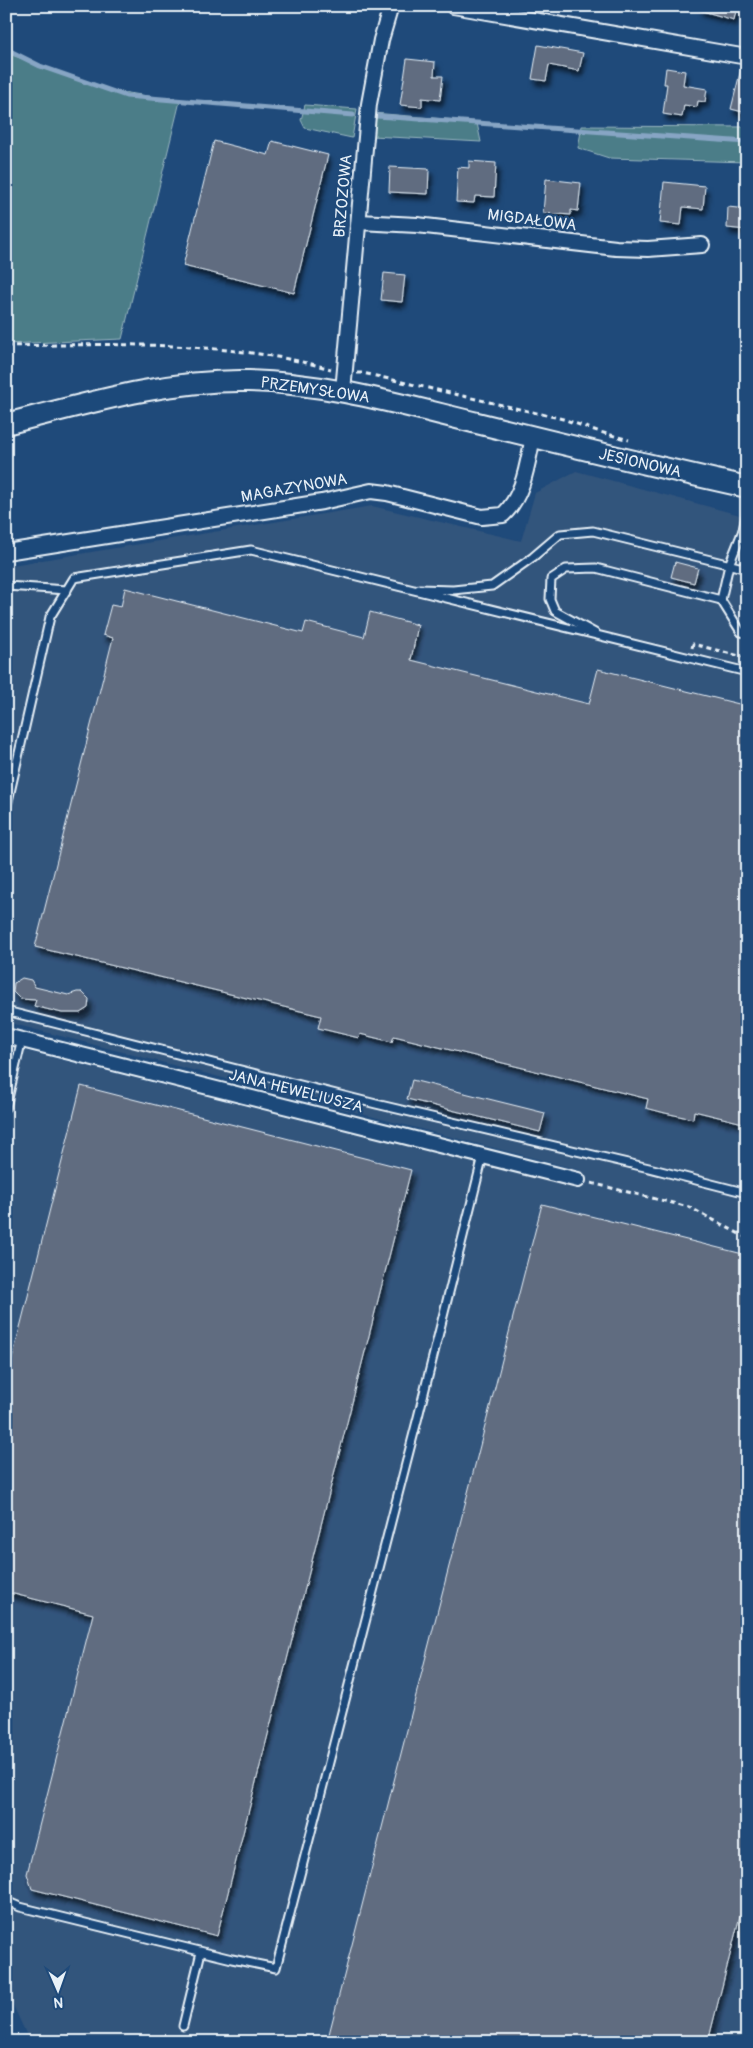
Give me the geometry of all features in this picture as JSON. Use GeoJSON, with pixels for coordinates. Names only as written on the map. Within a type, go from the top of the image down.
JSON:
{"type":"FeatureCollection","features":[{"type":"Feature","properties":{"kind":"street","name":"BRZOZOWA"},"geometry":{"type":"LineString","coordinates":[[343,391],[369,104],[381,40],[391,6]]}},
{"type":"Feature","properties":{"kind":"street"},"geometry":{"type":"LineString","coordinates":[[453,6],[747,57]]}},
{"type":"Feature","properties":{"kind":"street","name":"MIGDAŁOWA"},"geometry":{"type":"LineString","coordinates":[[359,222],[417,225],[616,248],[648,249],[702,245]]}},
{"type":"Feature","properties":{"kind":"street","name":"PRZEMYSŁOWA"},"geometry":{"type":"LineString","coordinates":[[6,424],[100,400],[205,382],[248,381],[286,383],[343,391],[533,437]]}},
{"type":"Feature","properties":{"kind":"street","name":"JESIONOWA"},"geometry":{"type":"LineString","coordinates":[[533,437],[747,487]]}},
{"type":"Feature","properties":{"kind":"street","name":"MAGAZYNOWA"},"geometry":{"type":"LineString","coordinates":[[6,552],[322,502],[371,491],[387,493],[482,517],[503,515],[521,490],[533,437]]}},
{"type":"Feature","properties":{"kind":"street","name":"JANA HEWELIUSZA"},"geometry":{"type":"LineString","coordinates":[[6,1036],[578,1180]]}},
{"type":"Feature","properties":{"kind":"lane"},"geometry":{"type":"LineString","coordinates":[[721,600],[729,565],[743,530],[747,512]]}},
{"type":"Feature","properties":{"kind":"lane"},"geometry":{"type":"LineString","coordinates":[[743,530],[747,544]]}},
{"type":"Feature","properties":{"kind":"lane"},"geometry":{"type":"LineString","coordinates":[[406,589],[453,590],[492,586],[533,557],[560,534],[593,531],[747,569]]}},
{"type":"Feature","properties":{"kind":"lane"},"geometry":{"type":"LineString","coordinates":[[6,810],[50,617],[74,578],[251,550],[747,672]]}},
{"type":"Feature","properties":{"kind":"lane"},"geometry":{"type":"LineString","coordinates":[[604,637],[555,611],[550,599],[551,580],[566,569],[596,568],[721,600],[741,632],[747,633]]}},
{"type":"Feature","properties":{"kind":"lane"},"geometry":{"type":"LineString","coordinates":[[6,586],[67,590]]}},
{"type":"Feature","properties":{"kind":"lane"},"geometry":{"type":"LineString","coordinates":[[6,1011],[376,1104],[747,1193]]}},
{"type":"Feature","properties":{"kind":"lane"},"geometry":{"type":"LineString","coordinates":[[6,1107],[22,1040]]}},
{"type":"Feature","properties":{"kind":"lane"},"geometry":{"type":"LineString","coordinates":[[6,1901],[20,1907],[201,1952],[276,1968],[483,1156]]}},
{"type":"Feature","properties":{"kind":"lane"},"geometry":{"type":"LineString","coordinates":[[183,2026],[201,1952]]}},
{"type":"Feature","properties":{"kind":"path"},"geometry":{"type":"LineString","coordinates":[[6,346],[138,344],[200,347],[260,354],[335,370]]}},
{"type":"Feature","properties":{"kind":"path"},"geometry":{"type":"LineString","coordinates":[[354,373],[363,373],[545,414],[635,442]]}},
{"type":"Feature","properties":{"kind":"path"},"geometry":{"type":"LineString","coordinates":[[578,1180],[689,1207],[747,1238]]}},
{"type":"Feature","properties":{"kind":"shaded area"},"geometry":{"type":"Polygon","coordinates":[[[576,471],[747,517],[747,2042],[30,2042],[6,1990],[6,1046],[575,1188],[579,1170],[6,1022],[6,566],[372,506],[521,541],[535,493],[576,471]]]}},
{"type":"Feature","properties":{"kind":"green space"},"geometry":{"type":"Polygon","coordinates":[[[6,53],[109,90],[180,101],[122,339],[6,344],[6,53]]]}},
{"type":"Feature","properties":{"kind":"green space"},"geometry":{"type":"Polygon","coordinates":[[[305,105],[357,109],[352,138],[305,128],[301,120],[305,105]]]}},
{"type":"Feature","properties":{"kind":"green space"},"geometry":{"type":"Polygon","coordinates":[[[373,113],[477,123],[481,142],[372,136],[373,113]]]}},
{"type":"Feature","properties":{"kind":"green space"},"geometry":{"type":"Polygon","coordinates":[[[582,126],[747,127],[747,162],[609,158],[578,148],[582,126]]]}},
{"type":"Feature","properties":{"kind":"building"},"geometry":{"type":"Polygon","coordinates":[[[700,6],[737,6],[734,20],[699,10],[700,6]]]}},
{"type":"Feature","properties":{"kind":"building"},"geometry":{"type":"Polygon","coordinates":[[[538,45],[583,53],[579,71],[549,65],[546,81],[532,79],[538,45]]]}},
{"type":"Feature","properties":{"kind":"building"},"geometry":{"type":"Polygon","coordinates":[[[407,59],[435,62],[434,76],[443,76],[440,100],[422,98],[422,107],[400,105],[407,59]]]}},
{"type":"Feature","properties":{"kind":"building"},"geometry":{"type":"Polygon","coordinates":[[[742,65],[747,66],[747,113],[731,109],[742,65]]]}},
{"type":"Feature","properties":{"kind":"building"},"geometry":{"type":"Polygon","coordinates":[[[666,68],[685,71],[683,85],[707,89],[705,102],[698,101],[697,107],[684,105],[682,117],[663,114],[667,84],[664,84],[666,68]]]}},
{"type":"Feature","properties":{"kind":"building"},"geometry":{"type":"Polygon","coordinates":[[[214,141],[268,155],[272,141],[328,155],[294,293],[183,266],[214,141]]]}},
{"type":"Feature","properties":{"kind":"building"},"geometry":{"type":"Polygon","coordinates":[[[469,161],[496,163],[494,197],[475,196],[474,203],[456,202],[458,167],[469,168],[469,161]]]}},
{"type":"Feature","properties":{"kind":"building"},"geometry":{"type":"Polygon","coordinates":[[[390,167],[429,169],[428,194],[389,192],[390,167]]]}},
{"type":"Feature","properties":{"kind":"building"},"geometry":{"type":"Polygon","coordinates":[[[546,179],[581,183],[578,211],[571,210],[571,215],[543,213],[546,179]]]}},
{"type":"Feature","properties":{"kind":"building"},"geometry":{"type":"Polygon","coordinates":[[[664,182],[705,186],[703,209],[683,207],[681,225],[660,223],[664,182]]]}},
{"type":"Feature","properties":{"kind":"building"},"geometry":{"type":"Polygon","coordinates":[[[728,207],[747,209],[747,230],[727,228],[728,207]]]}},
{"type":"Feature","properties":{"kind":"building"},"geometry":{"type":"Polygon","coordinates":[[[384,273],[405,275],[402,302],[381,300],[384,273]]]}},
{"type":"Feature","properties":{"kind":"building"},"geometry":{"type":"Polygon","coordinates":[[[675,562],[698,568],[694,583],[671,577],[675,562]]]}},
{"type":"Feature","properties":{"kind":"building"},"geometry":{"type":"Polygon","coordinates":[[[125,588],[303,633],[306,622],[364,637],[370,612],[418,625],[411,660],[589,704],[598,669],[747,706],[747,1124],[694,1111],[693,1119],[665,1113],[646,1108],[648,1099],[394,1036],[392,1042],[360,1034],[359,1038],[318,1028],[321,1016],[35,947],[113,638],[103,635],[111,605],[121,607],[125,588]]]}},
{"type":"Feature","properties":{"kind":"building"},"geometry":{"type":"Polygon","coordinates":[[[22,978],[31,980],[35,987],[68,995],[82,992],[89,999],[88,1008],[80,1013],[62,1013],[34,1006],[36,1000],[20,999],[13,992],[14,983],[22,978]]]}},
{"type":"Feature","properties":{"kind":"building"},"geometry":{"type":"Polygon","coordinates":[[[412,1080],[545,1113],[540,1132],[407,1099],[412,1080]]]}},
{"type":"Feature","properties":{"kind":"building"},"geometry":{"type":"Polygon","coordinates":[[[81,1086],[411,1170],[217,1936],[32,1889],[27,1874],[93,1614],[6,1592],[6,1383],[81,1086]]]}},
{"type":"Feature","properties":{"kind":"building"},"geometry":{"type":"Polygon","coordinates":[[[542,1204],[747,1255],[747,1888],[708,2042],[327,2042],[542,1204]]]}},
{"type":"Feature","properties":{"kind":"waterway"},"geometry":{"type":"LineString","coordinates":[[6,49],[40,66],[126,96],[353,115]]}},
{"type":"Feature","properties":{"kind":"waterway"},"geometry":{"type":"LineString","coordinates":[[377,116],[747,142]]}}]}
